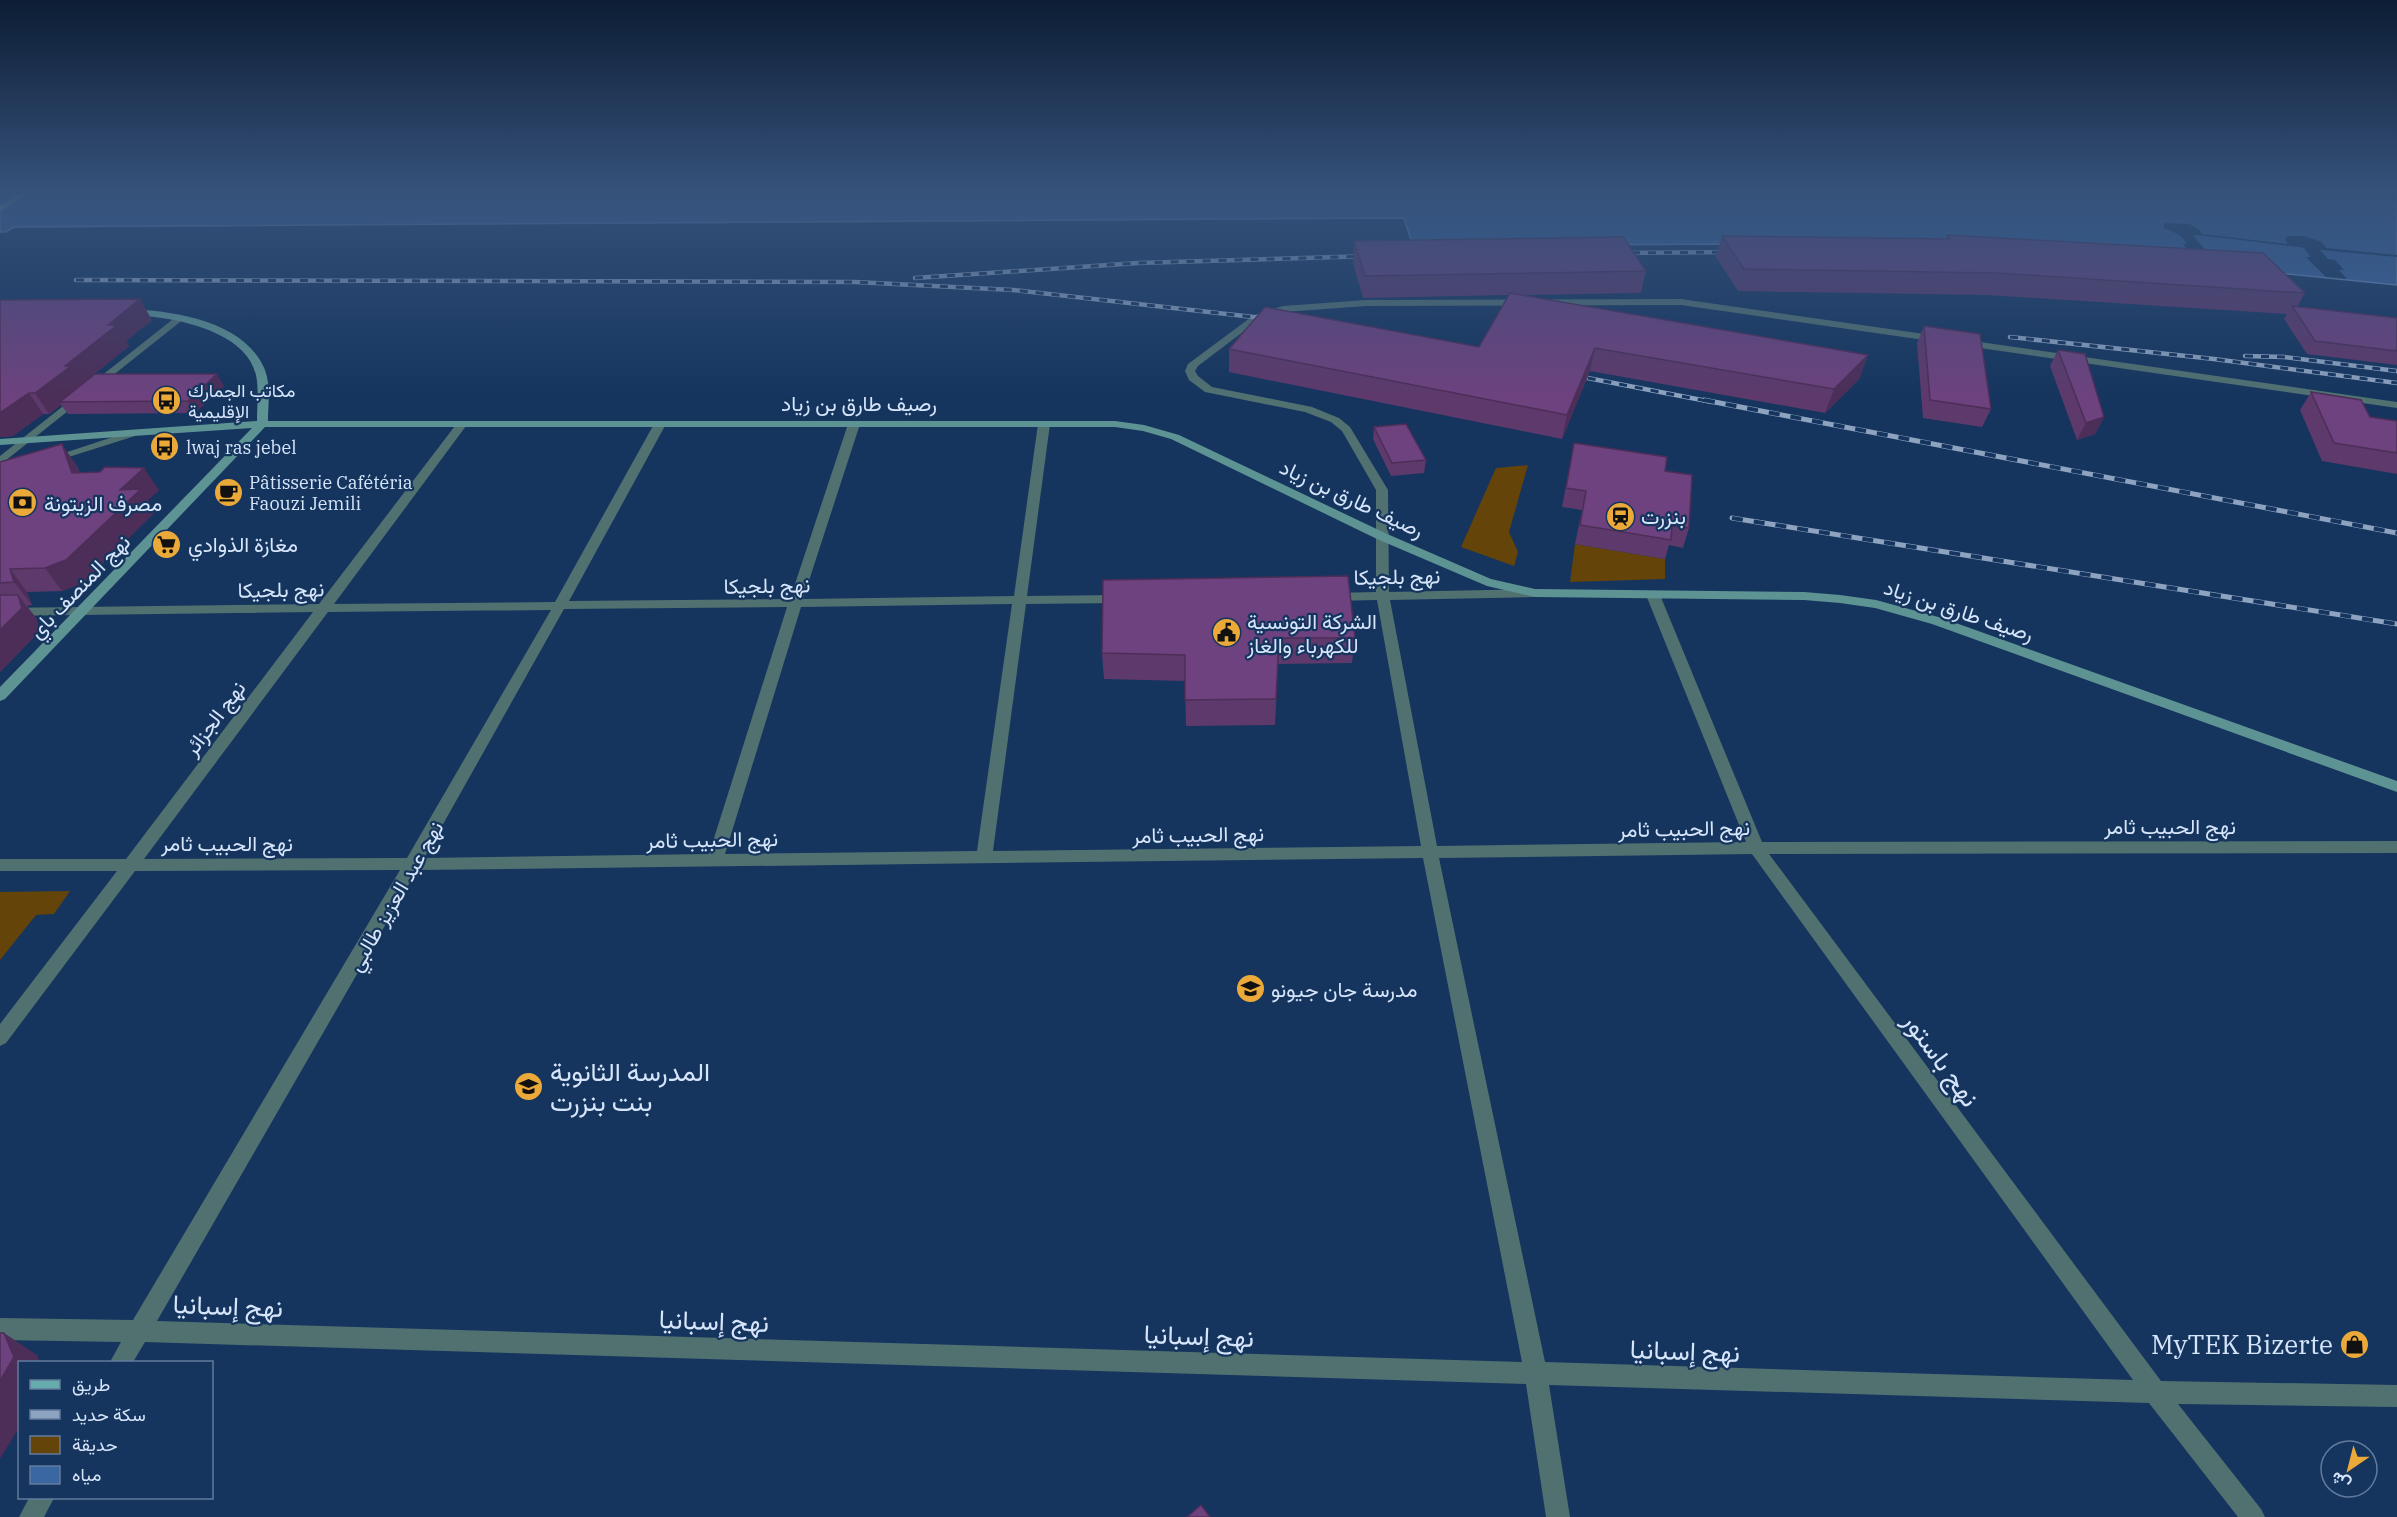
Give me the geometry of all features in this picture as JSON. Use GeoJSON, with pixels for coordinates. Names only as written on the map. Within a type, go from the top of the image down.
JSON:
{"type":"FeatureCollection","features":[{"type":"Feature","properties":{"kind":"main road"},"geometry":{"type":"LineString","coordinates":[[117,312],[140,312],[180,318],[224,334],[249,352],[259,369],[262,424]]}},
{"type":"Feature","properties":{"kind":"main road","name":"رصيف طارق بن زياد"},"geometry":{"type":"LineString","coordinates":[[0,442],[262,424],[1115,424],[1144,428],[1176,437],[1381,536],[1487,582],[1535,593],[1804,596],[1849,600],[1906,611],[2397,787]]}},
{"type":"Feature","properties":{"kind":"main road","name":"نهج المنصف باي"},"geometry":{"type":"LineString","coordinates":[[0,696],[262,424]]}},
{"type":"Feature","properties":{"kind":"street"},"geometry":{"type":"LineString","coordinates":[[1558,1517],[1536,1374],[1430,852],[1383,596],[1382,490],[1378,479],[1346,429],[1335,420],[1308,409],[1209,390],[1193,378],[1190,371],[1193,364],[1257,317],[1283,309],[1366,303],[1681,302],[2397,405]]}},
{"type":"Feature","properties":{"kind":"street"},"geometry":{"type":"LineString","coordinates":[[0,462],[180,318]]}},
{"type":"Feature","properties":{"kind":"street","name":"نهج الجزائر"},"geometry":{"type":"LineString","coordinates":[[0,1038],[462,424]]}},
{"type":"Feature","properties":{"kind":"street","name":"نهج عبد العزيز طالبي"},"geometry":{"type":"LineString","coordinates":[[122,1361],[414,864],[561,607],[660,424]]}},
{"type":"Feature","properties":{"kind":"street"},"geometry":{"type":"LineString","coordinates":[[715,860],[854,424]]}},
{"type":"Feature","properties":{"kind":"street"},"geometry":{"type":"LineString","coordinates":[[984,857],[1044,424]]}},
{"type":"Feature","properties":{"kind":"street"},"geometry":{"type":"LineString","coordinates":[[44,461],[131,434]]}},
{"type":"Feature","properties":{"kind":"street","name":"نهج بلجيكا"},"geometry":{"type":"LineString","coordinates":[[1312,597],[1535,593]]}},
{"type":"Feature","properties":{"kind":"street","name":"نهج باستور"},"geometry":{"type":"LineString","coordinates":[[1653,595],[1756,848],[2155,1392],[2253,1517]]}},
{"type":"Feature","properties":{"kind":"street","name":"نهج بلجيكا"},"geometry":{"type":"LineString","coordinates":[[0,612],[1136,599]]}},
{"type":"Feature","properties":{"kind":"street","name":"نهج الحبيب ثامر"},"geometry":{"type":"LineString","coordinates":[[0,865],[414,864],[1756,848],[2397,847]]}},
{"type":"Feature","properties":{"kind":"street","name":"نهج إسبانيا"},"geometry":{"type":"LineString","coordinates":[[0,1329],[139,1331],[2155,1392],[2397,1396]]}},
{"type":"Feature","properties":{"kind":"street"},"geometry":{"type":"LineString","coordinates":[[31,1517],[41,1499]]}},
{"type":"Feature","properties":{"kind":"green space"},"geometry":{"type":"Polygon","coordinates":[[[1528,465],[1509,532],[1518,552],[1514,566],[1461,547],[1496,468],[1528,465]]]}},
{"type":"Feature","properties":{"kind":"green space"},"geometry":{"type":"Polygon","coordinates":[[[1575,544],[1665,559],[1665,579],[1570,582],[1575,544]]]}},
{"type":"Feature","properties":{"kind":"green space"},"geometry":{"type":"Polygon","coordinates":[[[70,891],[54,914],[36,915],[0,960],[0,892],[70,891]]]}},
{"type":"Feature","properties":{"kind":"water"},"geometry":{"type":"Polygon","coordinates":[[[2068,258],[2397,258],[2397,285],[2169,262],[2068,258]]]}},
{"type":"Feature","properties":{"kind":"pier"},"geometry":{"type":"Polygon","coordinates":[[[2307,258],[2335,260],[2344,270],[2339,270],[2347,279],[2326,277],[2307,258]]]}},
{"type":"Feature","properties":{"kind":"building"},"geometry":{"type":"Polygon","coordinates":[[[1359,258],[1637,258],[1646,271],[1365,276],[1359,258]]]}},
{"type":"Feature","properties":{"kind":"building"},"geometry":{"type":"Polygon","coordinates":[[[1737,258],[2268,258],[2305,293],[1996,273],[1744,269],[1737,258]]]}},
{"type":"Feature","properties":{"kind":"building"},"geometry":{"type":"Polygon","coordinates":[[[1510,293],[1868,355],[1834,389],[1595,348],[1567,415],[1229,349],[1265,307],[1479,347],[1510,293]]]}},
{"type":"Feature","properties":{"kind":"building"},"geometry":{"type":"Polygon","coordinates":[[[140,299],[108,325],[117,325],[65,366],[71,366],[35,393],[29,393],[0,413],[0,300],[140,299]]]}},
{"type":"Feature","properties":{"kind":"building"},"geometry":{"type":"Polygon","coordinates":[[[2292,306],[2397,318],[2397,351],[2315,341],[2292,306]]]}},
{"type":"Feature","properties":{"kind":"building"},"geometry":{"type":"Polygon","coordinates":[[[1924,326],[1980,334],[1991,409],[1930,400],[1924,326]]]}},
{"type":"Feature","properties":{"kind":"building"},"geometry":{"type":"Polygon","coordinates":[[[2058,350],[2085,354],[2104,417],[2086,423],[2058,350]]]}},
{"type":"Feature","properties":{"kind":"building"},"geometry":{"type":"Polygon","coordinates":[[[95,374],[217,374],[188,401],[60,402],[95,374]]]}},
{"type":"Feature","properties":{"kind":"building"},"geometry":{"type":"Polygon","coordinates":[[[2311,392],[2361,400],[2370,417],[2397,421],[2397,453],[2334,443],[2311,392]]]}},
{"type":"Feature","properties":{"kind":"building"},"geometry":{"type":"Polygon","coordinates":[[[1406,424],[1426,460],[1392,463],[1374,427],[1406,424]]]}},
{"type":"Feature","properties":{"kind":"building","name":"بنزرت"},"geometry":{"type":"Polygon","coordinates":[[[1574,443],[1667,457],[1665,471],[1692,475],[1689,528],[1672,526],[1671,540],[1580,525],[1586,491],[1566,488],[1574,443]]]}},
{"type":"Feature","properties":{"kind":"building"},"geometry":{"type":"Polygon","coordinates":[[[62,444],[72,473],[100,472],[105,467],[144,468],[120,490],[141,489],[66,560],[45,568],[10,569],[14,582],[0,583],[0,462],[62,444]]]}},
{"type":"Feature","properties":{"kind":"building","name":"الشركة التونسية للكهرباء والغاز"},"geometry":{"type":"Polygon","coordinates":[[[1348,576],[1355,638],[1279,638],[1276,699],[1185,700],[1185,655],[1102,653],[1103,580],[1348,576]]]}},
{"type":"Feature","properties":{"kind":"building"},"geometry":{"type":"Polygon","coordinates":[[[0,595],[18,595],[22,608],[0,630],[0,595]]]}},
{"type":"Feature","properties":{"kind":"building"},"geometry":{"type":"Polygon","coordinates":[[[0,1333],[4,1333],[14,1357],[0,1381],[0,1333]]]}},
{"type":"Feature","properties":{"kind":"building"},"geometry":{"type":"Polygon","coordinates":[[[1201,1505],[1210,1517],[1187,1517],[1201,1505]]]}},
{"type":"Feature","properties":{"kind":"railway"},"geometry":{"type":"LineString","coordinates":[[915,278],[1138,263],[1311,258]]}},
{"type":"Feature","properties":{"kind":"railway"},"geometry":{"type":"LineString","coordinates":[[76,280],[855,282],[1013,290],[1271,319]]}},
{"type":"Feature","properties":{"kind":"railway"},"geometry":{"type":"LineString","coordinates":[[2010,337],[2214,359],[2397,383]]}},
{"type":"Feature","properties":{"kind":"railway"},"geometry":{"type":"LineString","coordinates":[[2245,356],[2284,357],[2397,371]]}},
{"type":"Feature","properties":{"kind":"railway"},"geometry":{"type":"LineString","coordinates":[[1572,375],[1712,402]]}},
{"type":"Feature","properties":{"kind":"railway"},"geometry":{"type":"LineString","coordinates":[[1704,400],[2397,533]]}},
{"type":"Feature","properties":{"kind":"railway"},"geometry":{"type":"LineString","coordinates":[[1732,518],[2397,624]]}},
{"type":"Feature","properties":{"kind":"place","name":"مكاتب الجمارك الإقليمية"},"geometry":{"type":"Point","coordinates":[167,400]}},
{"type":"Feature","properties":{"kind":"place","name":"lwaj ras jebel"},"geometry":{"type":"Point","coordinates":[165,447]}},
{"type":"Feature","properties":{"kind":"place","name":"Pâtisserie Cafétéria Faouzi Jemili"},"geometry":{"type":"Point","coordinates":[228,492]}},
{"type":"Feature","properties":{"kind":"place","name":"مصرف الزيتونة"},"geometry":{"type":"Point","coordinates":[23,503]}},
{"type":"Feature","properties":{"kind":"place","name":"بنزرت"},"geometry":{"type":"Point","coordinates":[1620,516]}},
{"type":"Feature","properties":{"kind":"place","name":"مغازة الذوادي"},"geometry":{"type":"Point","coordinates":[167,544]}},
{"type":"Feature","properties":{"kind":"place","name":"الشركة التونسية للكهرباء والغاز"},"geometry":{"type":"Point","coordinates":[1226,633]}},
{"type":"Feature","properties":{"kind":"place","name":"مدرسة جان جيونو"},"geometry":{"type":"Point","coordinates":[1250,989]}},
{"type":"Feature","properties":{"kind":"place","name":"المدرسة الثانوية بنت بنزرت"},"geometry":{"type":"Point","coordinates":[529,1086]}},
{"type":"Feature","properties":{"kind":"place","name":"MyTEK Bizerte"},"geometry":{"type":"Point","coordinates":[2354,1344]}}]}
